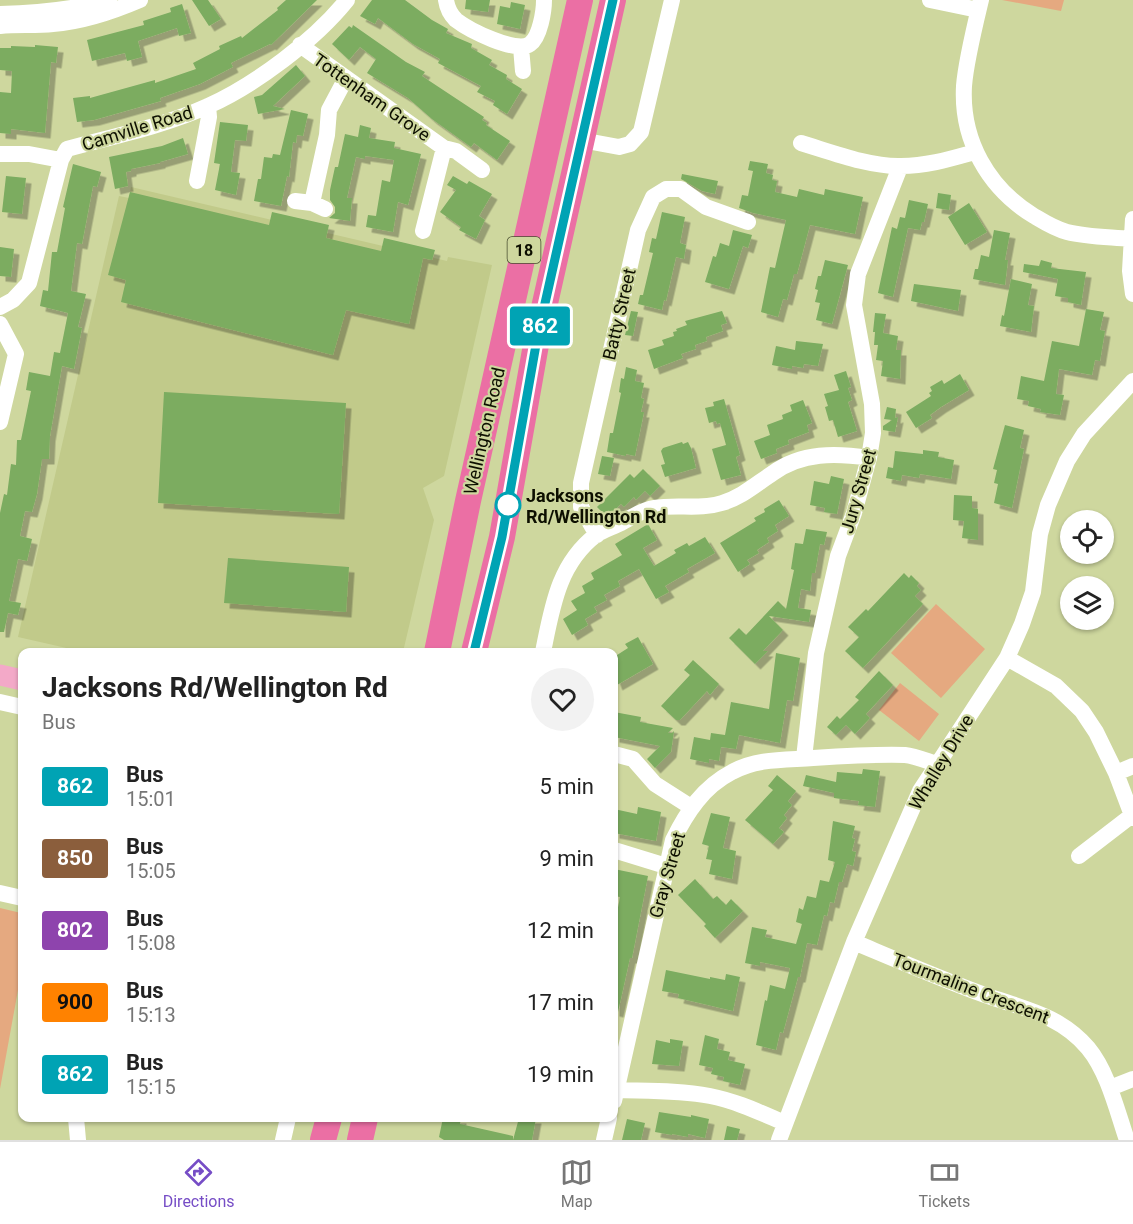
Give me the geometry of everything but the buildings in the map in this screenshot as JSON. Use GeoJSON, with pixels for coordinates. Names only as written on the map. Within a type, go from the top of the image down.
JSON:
{"type":"FeatureCollection","features":[{"type":"Feature","properties":{"kind":"highway","name":"Wellington Road"},"geometry":{"type":"LineString","coordinates":[[438,648],[468,501],[580,0]]}},
{"type":"Feature","properties":{"kind":"highway","name":"Wellington Road"},"geometry":{"type":"LineString","coordinates":[[475,648],[502,537],[537,339],[613,0]]}},
{"type":"Feature","properties":{"kind":"highway"},"geometry":{"type":"LineString","coordinates":[[323,1140],[328,1122]]}},
{"type":"Feature","properties":{"kind":"main road"},"geometry":{"type":"LineString","coordinates":[[0,675],[18,679]]}},
{"type":"Feature","properties":{"kind":"street"},"geometry":{"type":"LineString","coordinates":[[0,14],[34,14],[83,7],[109,0]]}},
{"type":"Feature","properties":{"kind":"street"},"geometry":{"type":"LineString","coordinates":[[0,26],[75,22],[140,0]]}},
{"type":"Feature","properties":{"kind":"street","name":"Camville Road"},"geometry":{"type":"LineString","coordinates":[[0,307],[13,300],[29,283],[61,160],[67,149],[154,125],[208,106],[248,84],[300,45],[347,0]]}},
{"type":"Feature","properties":{"kind":"street"},"geometry":{"type":"LineString","coordinates":[[446,0],[447,7],[455,19],[473,31],[521,47],[531,44],[537,34],[544,0]]}},
{"type":"Feature","properties":{"kind":"street"},"geometry":{"type":"LineString","coordinates":[[581,140],[619,147],[630,144],[641,132],[672,0]]}},
{"type":"Feature","properties":{"kind":"street"},"geometry":{"type":"LineString","coordinates":[[930,0],[980,5],[964,86],[966,123],[975,152],[990,177],[1006,195],[1045,223],[1065,232],[1130,239]]}},
{"type":"Feature","properties":{"kind":"street","name":"Tottenham Grove"},"geometry":{"type":"LineString","coordinates":[[300,45],[444,148],[456,151],[482,170]]}},
{"type":"Feature","properties":{"kind":"street"},"geometry":{"type":"LineString","coordinates":[[521,47],[523,71]]}},
{"type":"Feature","properties":{"kind":"street"},"geometry":{"type":"LineString","coordinates":[[310,204],[327,135],[329,111],[346,78]]}},
{"type":"Feature","properties":{"kind":"street"},"geometry":{"type":"LineString","coordinates":[[197,181],[209,117],[208,106]]}},
{"type":"Feature","properties":{"kind":"street"},"geometry":{"type":"LineString","coordinates":[[801,143],[900,167],[933,164],[975,152]]}},
{"type":"Feature","properties":{"kind":"street","name":"Tottenham Grove"},"geometry":{"type":"LineString","coordinates":[[423,231],[444,148]]}},
{"type":"Feature","properties":{"kind":"street"},"geometry":{"type":"LineString","coordinates":[[0,154],[29,154],[61,160]]}},
{"type":"Feature","properties":{"kind":"street","name":"Jury Street"},"geometry":{"type":"LineString","coordinates":[[808,758],[807,731],[811,714],[816,653],[836,565],[854,513],[869,458],[873,433],[872,404],[854,304],[858,274],[900,167]]}},
{"type":"Feature","properties":{"kind":"street","name":"Batty Street"},"geometry":{"type":"LineString","coordinates":[[597,535],[581,507],[581,483],[638,230],[653,197],[666,189],[681,189],[706,207],[748,222]]}},
{"type":"Feature","properties":{"kind":"street"},"geometry":{"type":"LineString","coordinates":[[1133,219],[1130,239],[1133,294]]}},
{"type":"Feature","properties":{"kind":"street"},"geometry":{"type":"LineString","coordinates":[[0,324],[16,354],[0,422]]}},
{"type":"Feature","properties":{"kind":"street","name":"Whalley Drive"},"geometry":{"type":"LineString","coordinates":[[779,1140],[854,942],[920,791],[1007,658],[1022,624],[1033,592],[1040,534],[1048,504],[1067,461],[1084,434],[1126,396],[1125,388],[1133,381]]}},
{"type":"Feature","properties":{"kind":"street"},"geometry":{"type":"LineString","coordinates":[[544,648],[552,605],[560,580],[570,562],[597,535],[652,508],[702,507],[722,503],[742,495],[773,472],[794,461],[811,456],[869,458]]}},
{"type":"Feature","properties":{"kind":"street"},"geometry":{"type":"LineString","coordinates":[[1007,658],[1056,686],[1082,711],[1096,732],[1116,773],[1132,817],[1078,856]]}},
{"type":"Feature","properties":{"kind":"street"},"geometry":{"type":"LineString","coordinates":[[0,702],[18,706]]}},
{"type":"Feature","properties":{"kind":"street"},"geometry":{"type":"LineString","coordinates":[[618,755],[633,759],[655,784],[691,807]]}},
{"type":"Feature","properties":{"kind":"street","name":"Gray Street"},"geometry":{"type":"LineString","coordinates":[[619,1051],[673,840],[691,807],[701,795],[732,771],[754,763],[808,758],[907,755],[933,770]]}},
{"type":"Feature","properties":{"kind":"street"},"geometry":{"type":"LineString","coordinates":[[1116,773],[1133,766]]}},
{"type":"Feature","properties":{"kind":"street"},"geometry":{"type":"LineString","coordinates":[[618,851],[666,866]]}},
{"type":"Feature","properties":{"kind":"street"},"geometry":{"type":"LineString","coordinates":[[0,893],[18,897]]}},
{"type":"Feature","properties":{"kind":"street","name":"Tourmaline Crescent"},"geometry":{"type":"LineString","coordinates":[[854,942],[984,995],[1046,1016],[1071,1029],[1090,1050],[1110,1088],[1127,1140]]}},
{"type":"Feature","properties":{"kind":"street"},"geometry":{"type":"LineString","coordinates":[[1110,1088],[1133,1079]]}},
{"type":"Feature","properties":{"kind":"street","name":"Gray Street"},"geometry":{"type":"LineString","coordinates":[[618,1096],[678,1092],[711,1096],[734,1102],[785,1123]]}},
{"type":"Feature","properties":{"kind":"street"},"geometry":{"type":"LineString","coordinates":[[76,1122],[78,1140]]}},
{"type":"Feature","properties":{"kind":"street"},"geometry":{"type":"LineString","coordinates":[[283,1140],[287,1122]]}},
{"type":"Feature","properties":{"kind":"street"},"geometry":{"type":"LineString","coordinates":[[604,1140],[608,1122]]}},
{"type":"Feature","properties":{"kind":"shaded area"},"geometry":{"type":"Polygon","coordinates":[[[1002,0],[1064,0],[1061,11],[1002,0]]]}},
{"type":"Feature","properties":{"kind":"shaded area"},"geometry":{"type":"Polygon","coordinates":[[[131,187],[447,261],[448,257],[492,265],[444,476],[423,488],[434,520],[404,648],[66,648],[18,637],[119,196],[129,198],[131,187]]]}},
{"type":"Feature","properties":{"kind":"shaded area"},"geometry":{"type":"Polygon","coordinates":[[[936,604],[985,649],[941,698],[891,653],[936,604]]]}},
{"type":"Feature","properties":{"kind":"shaded area"},"geometry":{"type":"Polygon","coordinates":[[[900,683],[939,714],[919,741],[879,710],[900,683]]]}},
{"type":"Feature","properties":{"kind":"shaded area"},"geometry":{"type":"Polygon","coordinates":[[[0,908],[18,912],[18,990],[0,1089],[0,908]]]}},
{"type":"Feature","properties":{"kind":"bus line","name":"862"},"geometry":{"type":"LineString","coordinates":[[475,648],[502,537],[537,339],[613,0]]}},
{"type":"Feature","properties":{"kind":"place","name":"Jacksons Rd/Wellington Rd"},"geometry":{"type":"Point","coordinates":[508,505]}}]}
